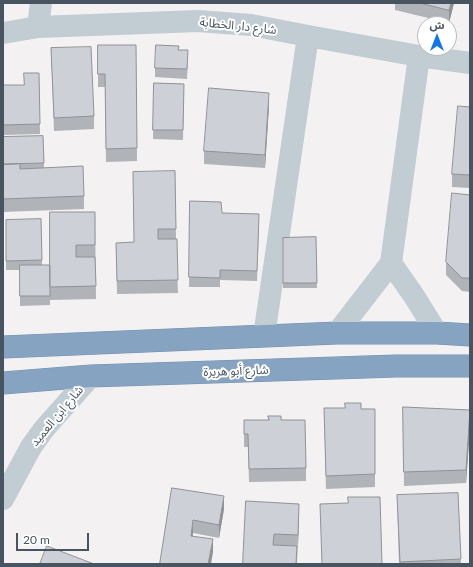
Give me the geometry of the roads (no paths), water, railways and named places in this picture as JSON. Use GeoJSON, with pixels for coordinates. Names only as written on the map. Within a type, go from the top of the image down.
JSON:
{"type":"FeatureCollection","features":[{"type":"Feature","properties":{"kind":"highway"},"geometry":{"type":"LineString","coordinates":[[3,347],[337,334],[437,333],[470,335]]}},
{"type":"Feature","properties":{"kind":"highway","name":"شارع أبو هريرة"},"geometry":{"type":"LineString","coordinates":[[3,383],[91,376],[396,366],[470,366]]}},
{"type":"Feature","properties":{"kind":"street"},"geometry":{"type":"LineString","coordinates":[[38,27],[41,3]]}},
{"type":"Feature","properties":{"kind":"street","name":"شارع دار الخطابة"},"geometry":{"type":"LineString","coordinates":[[3,33],[38,27],[198,20],[251,24],[417,56]]}},
{"type":"Feature","properties":{"kind":"street"},"geometry":{"type":"LineString","coordinates":[[264,336],[308,36]]}},
{"type":"Feature","properties":{"kind":"street"},"geometry":{"type":"LineString","coordinates":[[337,334],[391,263],[419,56]]}},
{"type":"Feature","properties":{"kind":"street","name":"شارع دار الخطابة"},"geometry":{"type":"LineString","coordinates":[[419,56],[470,62]]}},
{"type":"Feature","properties":{"kind":"street"},"geometry":{"type":"LineString","coordinates":[[391,263],[437,333]]}},
{"type":"Feature","properties":{"kind":"street","name":"شارع ابن العميد"},"geometry":{"type":"LineString","coordinates":[[3,500],[31,447],[44,429],[91,376]]}}]}
